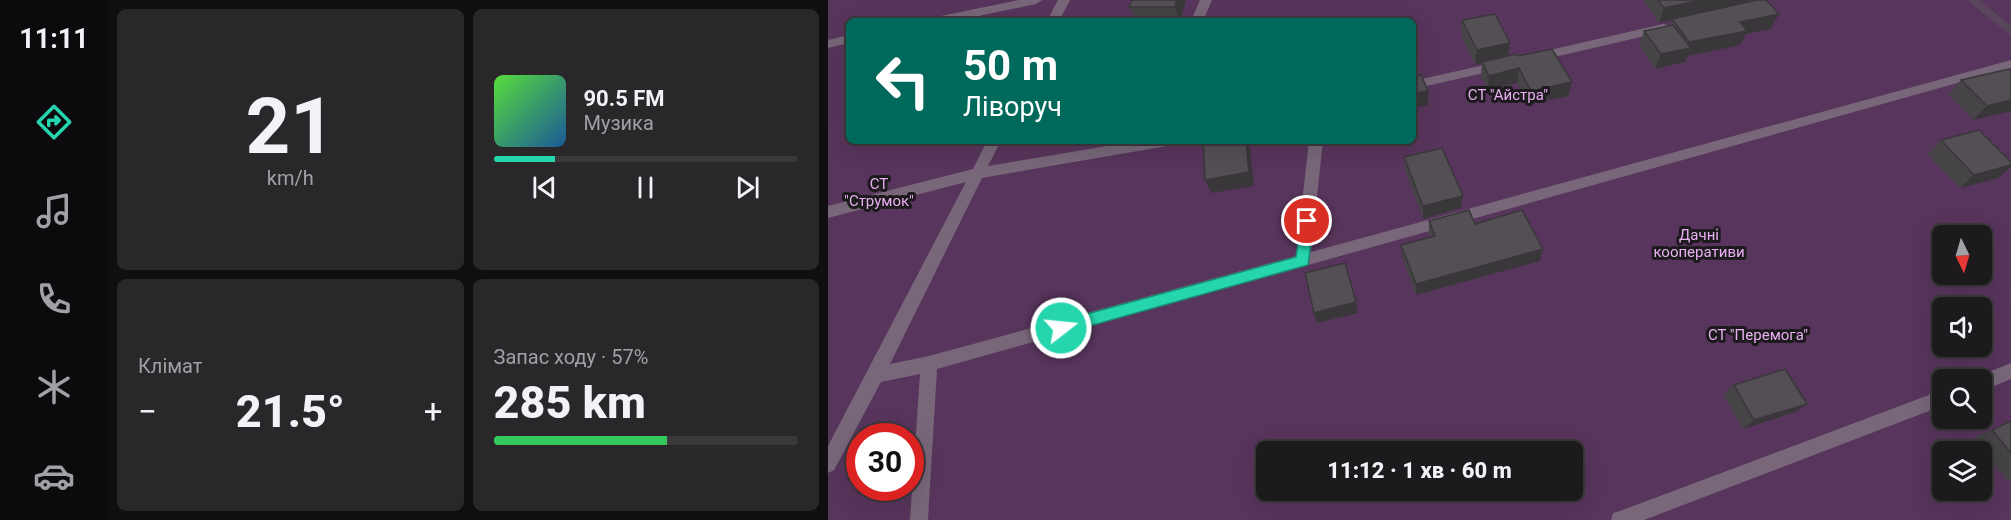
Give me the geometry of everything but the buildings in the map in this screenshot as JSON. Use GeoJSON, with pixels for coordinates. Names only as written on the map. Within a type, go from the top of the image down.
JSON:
{"type":"FeatureCollection","features":[{"type":"Feature","properties":{"kind":"street"},"geometry":{"type":"LineString","coordinates":[[950,18],[1036,0]]}},
{"type":"Feature","properties":{"kind":"street"},"geometry":{"type":"LineString","coordinates":[[1055,18],[1064,0]]}},
{"type":"Feature","properties":{"kind":"street"},"geometry":{"type":"LineString","coordinates":[[1198,18],[1206,0]]}},
{"type":"Feature","properties":{"kind":"street"},"geometry":{"type":"LineString","coordinates":[[1416,84],[1677,25]]}},
{"type":"Feature","properties":{"kind":"street"},"geometry":{"type":"LineString","coordinates":[[828,44],[846,40]]}},
{"type":"Feature","properties":{"kind":"street"},"geometry":{"type":"LineString","coordinates":[[876,375],[929,364],[2011,64]]}},
{"type":"Feature","properties":{"kind":"street"},"geometry":{"type":"LineString","coordinates":[[828,464],[980,173],[993,144]]}},
{"type":"Feature","properties":{"kind":"street"},"geometry":{"type":"LineString","coordinates":[[828,212],[980,173],[1144,144]]}},
{"type":"Feature","properties":{"kind":"street"},"geometry":{"type":"LineString","coordinates":[[1303,261],[1316,144]]}},
{"type":"Feature","properties":{"kind":"street"},"geometry":{"type":"LineString","coordinates":[[919,520],[929,364]]}},
{"type":"Feature","properties":{"kind":"street"},"geometry":{"type":"LineString","coordinates":[[1992,379],[2011,372]]}},
{"type":"Feature","properties":{"kind":"street"},"geometry":{"type":"LineString","coordinates":[[1620,520],[1932,402]]}},
{"type":"Feature","properties":{"kind":"green space","name":"Дачні кооперативи"},"geometry":{"type":"Polygon","coordinates":[[[828,0],[2011,0],[2011,520],[828,520],[828,0]]]}},
{"type":"Feature","properties":{"kind":"waterway"},"geometry":{"type":"LineString","coordinates":[[1973,0],[2011,31]]}},
{"type":"Feature","properties":{"kind":"route"},"geometry":{"type":"LineString","coordinates":[[1061,328],[1303,261],[1307,221]]}},
{"type":"Feature","properties":{"kind":"park label","name":"СТ \"Айстра\""},"geometry":{"type":"Point","coordinates":[1508,95]}},
{"type":"Feature","properties":{"kind":"park label","name":"СТ \"Струмок\""},"geometry":{"type":"Point","coordinates":[879,192]}},
{"type":"Feature","properties":{"kind":"park label","name":"СТ \"Перемога\""},"geometry":{"type":"Point","coordinates":[1758,335]}}]}
